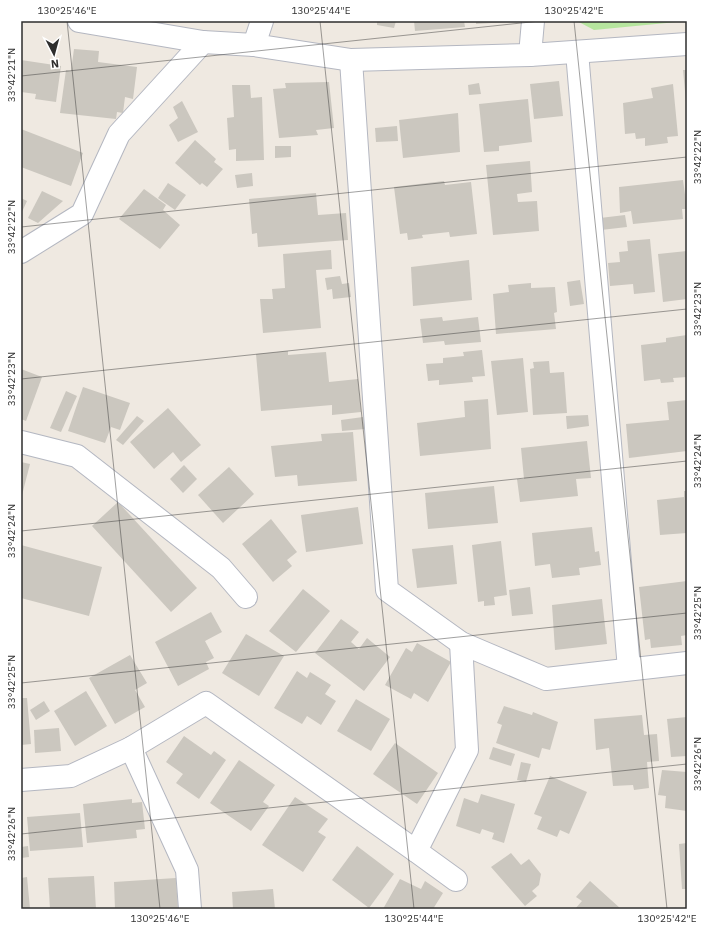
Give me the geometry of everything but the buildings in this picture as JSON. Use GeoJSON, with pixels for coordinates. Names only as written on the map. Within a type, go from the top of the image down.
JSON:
{"type":"FeatureCollection","features":[{"type":"Feature","properties":{"kind":"street"},"geometry":{"type":"LineString","coordinates":[[80,21],[202,42],[254,45],[350,60],[530,55],[687,44]]}},
{"type":"Feature","properties":{"kind":"street"},"geometry":{"type":"LineString","coordinates":[[254,45],[262,21]]}},
{"type":"Feature","properties":{"kind":"street"},"geometry":{"type":"LineString","coordinates":[[530,55],[534,21]]}},
{"type":"Feature","properties":{"kind":"street"},"geometry":{"type":"LineString","coordinates":[[21,252],[82,214],[119,134],[202,42]]}},
{"type":"Feature","properties":{"kind":"street"},"geometry":{"type":"LineString","coordinates":[[577,52],[629,669]]}},
{"type":"Feature","properties":{"kind":"street"},"geometry":{"type":"LineString","coordinates":[[350,60],[388,590],[461,643],[546,679],[687,663]]}},
{"type":"Feature","properties":{"kind":"street"},"geometry":{"type":"LineString","coordinates":[[21,442],[77,456],[221,568],[246,598]]}},
{"type":"Feature","properties":{"kind":"street"},"geometry":{"type":"LineString","coordinates":[[416,851],[467,750],[461,643]]}},
{"type":"Feature","properties":{"kind":"street"},"geometry":{"type":"LineString","coordinates":[[21,780],[72,776],[131,748],[206,703],[456,880]]}},
{"type":"Feature","properties":{"kind":"street"},"geometry":{"type":"LineString","coordinates":[[131,748],[187,870],[190,909]]}},
{"type":"Feature","properties":{"kind":"green space"},"geometry":{"type":"Polygon","coordinates":[[[577,21],[687,21],[594,30],[577,21]]]}}]}
